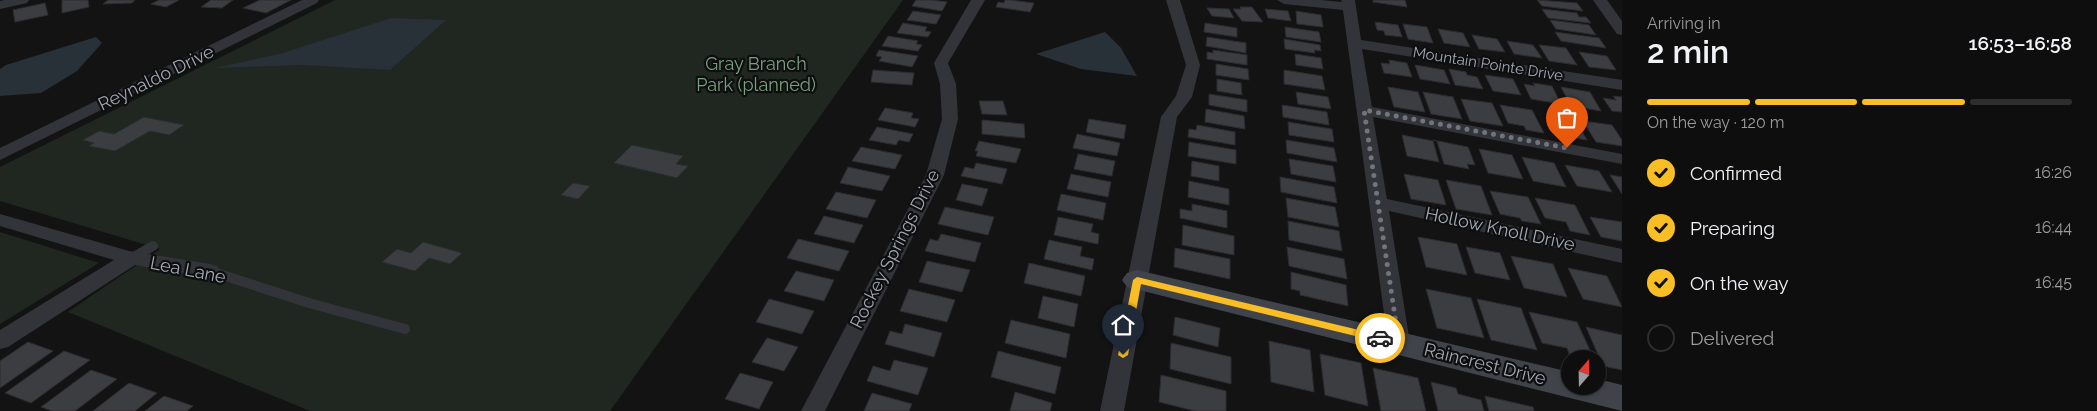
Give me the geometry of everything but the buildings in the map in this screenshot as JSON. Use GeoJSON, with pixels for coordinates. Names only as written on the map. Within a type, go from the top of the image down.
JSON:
{"type":"FeatureCollection","features":[{"type":"Feature","properties":{"kind":"street"},"geometry":{"type":"LineString","coordinates":[[0,5],[22,0]]}},
{"type":"Feature","properties":{"kind":"street","name":"Reynaldo Drive"},"geometry":{"type":"LineString","coordinates":[[0,155],[312,0]]}},
{"type":"Feature","properties":{"kind":"street","name":"Rockey Springs Drive"},"geometry":{"type":"LineString","coordinates":[[813,411],[935,175],[950,119],[948,84],[940,63],[978,0]]}},
{"type":"Feature","properties":{"kind":"street"},"geometry":{"type":"LineString","coordinates":[[1112,411],[1169,117],[1184,97],[1193,65],[1173,0]]}},
{"type":"Feature","properties":{"kind":"street"},"geometry":{"type":"LineString","coordinates":[[1284,0],[1348,3],[1399,343]]}},
{"type":"Feature","properties":{"kind":"street"},"geometry":{"type":"LineString","coordinates":[[1600,0],[1622,31]]}},
{"type":"Feature","properties":{"kind":"street","name":"Mountain Pointe Drive"},"geometry":{"type":"LineString","coordinates":[[1354,43],[1622,84]]}},
{"type":"Feature","properties":{"kind":"street"},"geometry":{"type":"LineString","coordinates":[[1364,110],[1622,159]]}},
{"type":"Feature","properties":{"kind":"street","name":"Hollow Knoll Drive"},"geometry":{"type":"LineString","coordinates":[[1378,204],[1622,256]]}},
{"type":"Feature","properties":{"kind":"street","name":"Lea Lane"},"geometry":{"type":"LineString","coordinates":[[0,220],[130,259],[173,267],[210,271]]}},
{"type":"Feature","properties":{"kind":"street"},"geometry":{"type":"LineString","coordinates":[[0,341],[130,259]]}},
{"type":"Feature","properties":{"kind":"street","name":"Raincrest Drive"},"geometry":{"type":"LineString","coordinates":[[1137,280],[1561,383]]}},
{"type":"Feature","properties":{"kind":"street"},"geometry":{"type":"LineString","coordinates":[[1606,394],[1622,398]]}},
{"type":"Feature","properties":{"kind":"lane"},"geometry":{"type":"LineString","coordinates":[[130,259],[153,246]]}},
{"type":"Feature","properties":{"kind":"lane","name":"Lea Lane"},"geometry":{"type":"LineString","coordinates":[[210,271],[309,304],[406,329]]}},
{"type":"Feature","properties":{"kind":"green space","name":"Gray Branch Park (planned)"},"geometry":{"type":"Polygon","coordinates":[[[335,0],[903,0],[610,411],[310,411],[68,312],[160,249],[0,201],[0,167],[335,0]]]}},
{"type":"Feature","properties":{"kind":"green space"},"geometry":{"type":"Polygon","coordinates":[[[0,232],[99,263],[0,324],[0,232]]]}},
{"type":"Feature","properties":{"kind":"shaded area"},"geometry":{"type":"Polygon","coordinates":[[[391,18],[446,20],[390,70],[302,65],[215,68],[283,53],[391,18]]]}},
{"type":"Feature","properties":{"kind":"shaded area"},"geometry":{"type":"Polygon","coordinates":[[[1105,32],[1121,48],[1137,76],[1081,69],[1036,54],[1105,32]]]}},
{"type":"Feature","properties":{"kind":"shaded area"},"geometry":{"type":"Polygon","coordinates":[[[96,37],[102,43],[77,71],[41,93],[0,96],[0,69],[6,65],[96,37]]]}},
{"type":"Feature","properties":{"kind":"way so far"},"geometry":{"type":"LineString","coordinates":[[1380,338],[1399,343],[1364,110],[1567,148]]}},
{"type":"Feature","properties":{"kind":"route"},"geometry":{"type":"LineString","coordinates":[[1123,355],[1137,280],[1380,338]]}}]}
